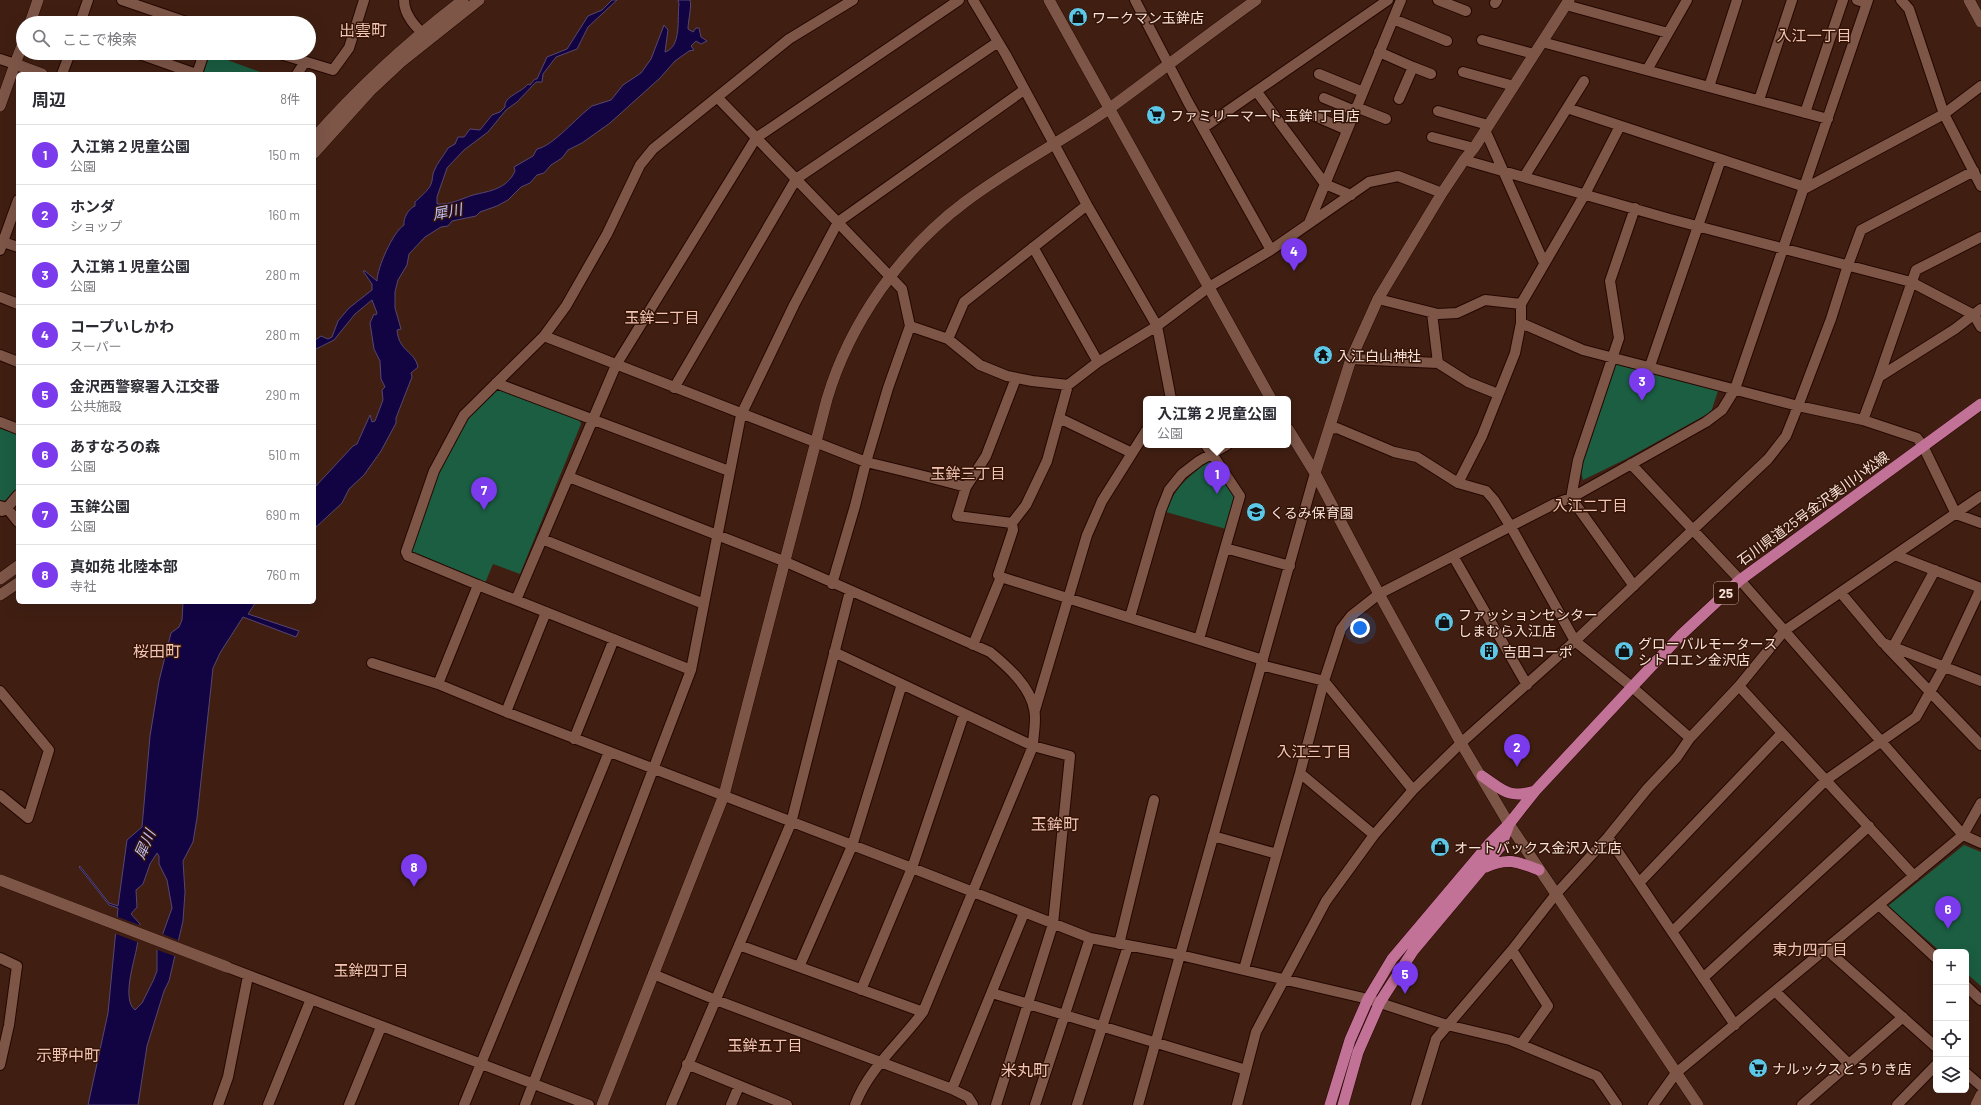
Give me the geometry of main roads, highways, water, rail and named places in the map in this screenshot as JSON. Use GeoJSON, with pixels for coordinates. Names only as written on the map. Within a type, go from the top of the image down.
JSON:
{"type":"FeatureCollection","features":[{"type":"Feature","properties":{"kind":"main road","name":"石川県道25号金沢美川小松線"},"geometry":{"type":"LineString","coordinates":[[1330,1105],[1350,1040],[1368,999],[1392,959],[1489,844],[1509,824],[1535,791],[1681,635],[1740,580],[1981,404]]}},
{"type":"Feature","properties":{"kind":"main road"},"geometry":{"type":"LineString","coordinates":[[1482,776],[1507,793],[1516,795],[1535,791]]}},
{"type":"Feature","properties":{"kind":"main road","name":"石川県道25号金沢美川小松線"},"geometry":{"type":"LineString","coordinates":[[1343,1105],[1358,1052],[1380,1002],[1413,950],[1485,868],[1501,846],[1509,824]]}},
{"type":"Feature","properties":{"kind":"main road"},"geometry":{"type":"LineString","coordinates":[[1485,868],[1500,861],[1514,861],[1539,870]]}},
{"type":"Feature","properties":{"kind":"water","name":"犀川"},"geometry":{"type":"Polygon","coordinates":[[[612,0],[617,0],[588,27],[577,49],[556,57],[543,74],[542,82],[536,82],[517,102],[506,110],[488,132],[464,150],[447,168],[437,197],[437,204],[451,203],[503,185],[512,177],[515,171],[514,167],[533,156],[537,149],[550,143],[592,106],[611,100],[623,85],[641,73],[651,59],[664,25],[668,30],[665,52],[674,44],[678,31],[678,0],[690,0],[691,6],[688,29],[693,32],[696,28],[699,28],[701,37],[707,41],[701,44],[696,41],[691,46],[694,50],[689,51],[675,61],[660,78],[610,123],[582,143],[568,150],[562,158],[551,165],[544,173],[537,175],[530,183],[521,187],[508,200],[480,212],[476,216],[452,221],[448,226],[441,227],[425,237],[409,254],[407,265],[398,280],[395,292],[395,308],[401,329],[397,330],[398,337],[403,347],[416,361],[418,367],[411,373],[412,377],[396,418],[396,423],[381,451],[364,475],[349,489],[342,503],[316,527],[316,486],[353,446],[357,444],[370,415],[372,422],[375,421],[383,400],[382,390],[385,387],[381,379],[380,361],[374,349],[370,323],[374,314],[376,315],[377,313],[372,300],[355,314],[334,340],[316,349],[316,340],[321,336],[328,339],[332,337],[338,321],[349,308],[372,290],[372,284],[363,271],[377,281],[386,251],[395,235],[404,225],[405,216],[415,206],[415,202],[430,186],[435,168],[448,148],[455,144],[458,137],[464,137],[470,129],[480,130],[492,115],[500,112],[505,107],[505,103],[510,97],[537,79],[547,57],[567,49],[588,16],[602,10],[612,0]]]}},
{"type":"Feature","properties":{"kind":"water","name":"犀川"},"geometry":{"type":"Polygon","coordinates":[[[183,604],[255,604],[248,614],[299,631],[296,637],[243,617],[220,653],[213,668],[197,818],[193,842],[183,861],[185,892],[183,921],[169,981],[164,991],[147,1046],[138,1105],[88,1105],[108,1013],[118,908],[109,905],[79,867],[80,866],[109,903],[118,906],[127,840],[142,827],[150,736],[159,681],[171,633],[179,627],[182,620],[183,604]],[[157,853],[150,864],[143,884],[136,890],[137,907],[131,914],[140,924],[129,989],[131,1005],[135,1010],[142,1003],[157,971],[157,950],[172,908],[167,880],[159,864],[159,856],[157,853]]]}},
{"type":"Feature","properties":{"kind":"place","name":"ワークマン玉鉾店"},"geometry":{"type":"Point","coordinates":[1078,17]}},
{"type":"Feature","properties":{"kind":"place","name":"ファミリーマート 玉鉾1丁目店"},"geometry":{"type":"Point","coordinates":[1156,115]}},
{"type":"Feature","properties":{"kind":"place","name":"コープいしかわ"},"geometry":{"type":"Point","coordinates":[1294,271]}},
{"type":"Feature","properties":{"kind":"place","name":"入江白山神社"},"geometry":{"type":"Point","coordinates":[1323,355]}},
{"type":"Feature","properties":{"kind":"place","name":"入江第１児童公園"},"geometry":{"type":"Point","coordinates":[1642,401]}},
{"type":"Feature","properties":{"kind":"place","name":"入江第２児童公園"},"geometry":{"type":"Point","coordinates":[1217,494]}},
{"type":"Feature","properties":{"kind":"place","name":"玉鉾公園"},"geometry":{"type":"Point","coordinates":[484,510]}},
{"type":"Feature","properties":{"kind":"place","name":"くるみ保育園"},"geometry":{"type":"Point","coordinates":[1256,512]}},
{"type":"Feature","properties":{"kind":"place","name":"ファッションセンター しまむら入江店"},"geometry":{"type":"Point","coordinates":[1444,622]}},
{"type":"Feature","properties":{"kind":"place","name":"吉田コーポ"},"geometry":{"type":"Point","coordinates":[1489,651]}},
{"type":"Feature","properties":{"kind":"place","name":"グローバルモータース シトロエン金沢店"},"geometry":{"type":"Point","coordinates":[1624,651]}},
{"type":"Feature","properties":{"kind":"place","name":"ホンダ"},"geometry":{"type":"Point","coordinates":[1517,767]}},
{"type":"Feature","properties":{"kind":"place","name":"オートバックス金沢入江店"},"geometry":{"type":"Point","coordinates":[1440,847]}},
{"type":"Feature","properties":{"kind":"place","name":"真如苑 北陸本部"},"geometry":{"type":"Point","coordinates":[414,887]}},
{"type":"Feature","properties":{"kind":"place","name":"あすなろの森"},"geometry":{"type":"Point","coordinates":[1948,929]}},
{"type":"Feature","properties":{"kind":"place","name":"金沢西警察署入江交番"},"geometry":{"type":"Point","coordinates":[1405,994]}},
{"type":"Feature","properties":{"kind":"place","name":"ナルックスとうりき店"},"geometry":{"type":"Point","coordinates":[1758,1068]}},
{"type":"Feature","properties":{"kind":"district","name":"出雲町"},"geometry":{"type":"Point","coordinates":[363,29]}},
{"type":"Feature","properties":{"kind":"district","name":"入江一丁目"},"geometry":{"type":"Point","coordinates":[1814,35]}},
{"type":"Feature","properties":{"kind":"district","name":"玉鉾二丁目"},"geometry":{"type":"Point","coordinates":[662,317]}},
{"type":"Feature","properties":{"kind":"district","name":"玉鉾三丁目"},"geometry":{"type":"Point","coordinates":[968,473]}},
{"type":"Feature","properties":{"kind":"district","name":"入江二丁目"},"geometry":{"type":"Point","coordinates":[1590,505]}},
{"type":"Feature","properties":{"kind":"district","name":"桜田町"},"geometry":{"type":"Point","coordinates":[157,650]}},
{"type":"Feature","properties":{"kind":"district","name":"入江三丁目"},"geometry":{"type":"Point","coordinates":[1314,751]}},
{"type":"Feature","properties":{"kind":"district","name":"玉鉾町"},"geometry":{"type":"Point","coordinates":[1055,823]}},
{"type":"Feature","properties":{"kind":"district","name":"東力四丁目"},"geometry":{"type":"Point","coordinates":[1810,949]}},
{"type":"Feature","properties":{"kind":"district","name":"玉鉾四丁目"},"geometry":{"type":"Point","coordinates":[371,970]}},
{"type":"Feature","properties":{"kind":"district","name":"玉鉾五丁目"},"geometry":{"type":"Point","coordinates":[765,1045]}},
{"type":"Feature","properties":{"kind":"district","name":"示野中町"},"geometry":{"type":"Point","coordinates":[68,1054]}},
{"type":"Feature","properties":{"kind":"district","name":"米丸町"},"geometry":{"type":"Point","coordinates":[1025,1069]}}]}
